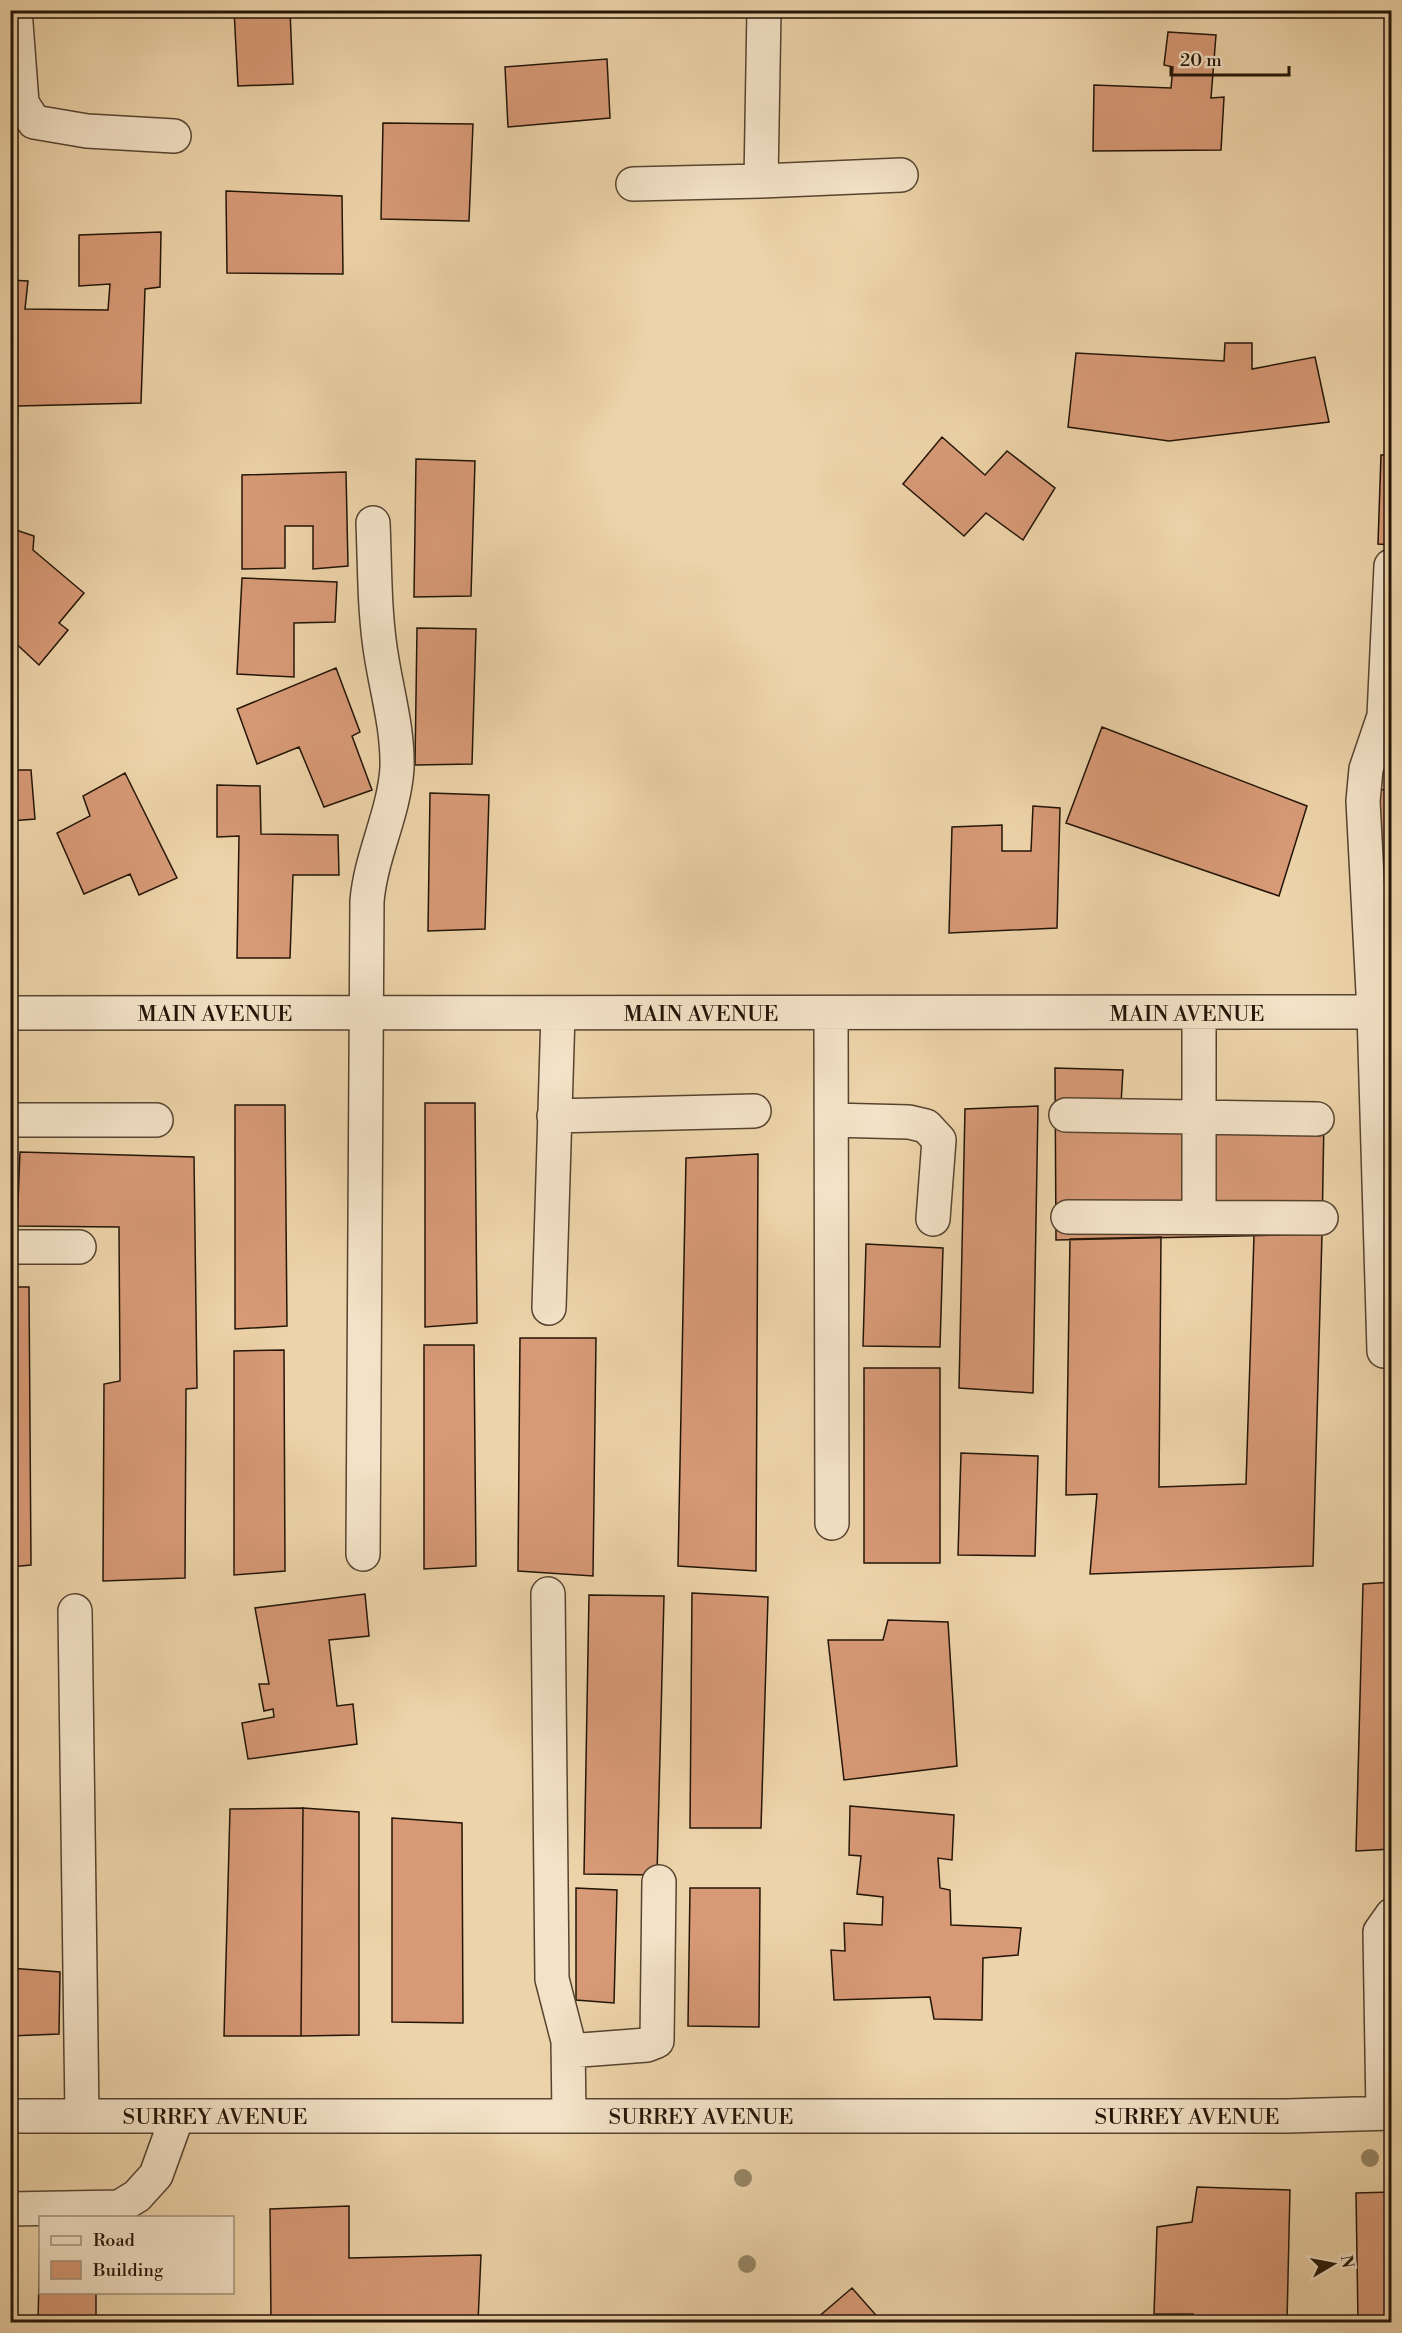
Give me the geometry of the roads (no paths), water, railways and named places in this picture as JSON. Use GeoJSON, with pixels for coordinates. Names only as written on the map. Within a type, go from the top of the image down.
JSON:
{"type":"FeatureCollection","features":[{"type":"Feature","properties":{"kind":"street"},"geometry":{"type":"LineString","coordinates":[[15,10],[22,103],[34,122],[87,131],[174,136]]}},
{"type":"Feature","properties":{"kind":"street"},"geometry":{"type":"LineString","coordinates":[[761,181],[764,10]]}},
{"type":"Feature","properties":{"kind":"street"},"geometry":{"type":"LineString","coordinates":[[633,184],[901,175]]}},
{"type":"Feature","properties":{"kind":"street"},"geometry":{"type":"LineString","coordinates":[[363,1554],[368,880],[389,816],[397,768],[392,706],[378,630],[373,523]]}},
{"type":"Feature","properties":{"kind":"street"},"geometry":{"type":"LineString","coordinates":[[1384,1351],[1383,1012],[1363,801],[1366,769],[1384,716],[1391,566]]}},
{"type":"Feature","properties":{"kind":"street"},"geometry":{"type":"LineString","coordinates":[[831,1012],[832,1523]]}},
{"type":"Feature","properties":{"kind":"street","name":"MAIN AVENUE"},"geometry":{"type":"LineString","coordinates":[[10,1013],[1383,1012]]}},
{"type":"Feature","properties":{"kind":"street"},"geometry":{"type":"LineString","coordinates":[[549,1308],[558,1013]]}},
{"type":"Feature","properties":{"kind":"street"},"geometry":{"type":"LineString","coordinates":[[1198,1013],[1199,1217]]}},
{"type":"Feature","properties":{"kind":"street"},"geometry":{"type":"LineString","coordinates":[[554,1116],[754,1111]]}},
{"type":"Feature","properties":{"kind":"street"},"geometry":{"type":"LineString","coordinates":[[1066,1115],[1317,1119]]}},
{"type":"Feature","properties":{"kind":"street"},"geometry":{"type":"LineString","coordinates":[[10,1120],[156,1120]]}},
{"type":"Feature","properties":{"kind":"street"},"geometry":{"type":"LineString","coordinates":[[832,1120],[909,1122],[926,1126],[939,1140],[933,1219]]}},
{"type":"Feature","properties":{"kind":"street"},"geometry":{"type":"LineString","coordinates":[[1068,1217],[1321,1218]]}},
{"type":"Feature","properties":{"kind":"street"},"geometry":{"type":"LineString","coordinates":[[10,1247],[79,1247]]}},
{"type":"Feature","properties":{"kind":"street"},"geometry":{"type":"LineString","coordinates":[[548,1594],[552,1979],[568,2051],[569,2116]]}},
{"type":"Feature","properties":{"kind":"street"},"geometry":{"type":"LineString","coordinates":[[75,1611],[82,2115]]}},
{"type":"Feature","properties":{"kind":"street"},"geometry":{"type":"LineString","coordinates":[[568,2051],[647,2045],[657,2041],[659,1882]]}},
{"type":"Feature","properties":{"kind":"street"},"geometry":{"type":"LineString","coordinates":[[1387,2113],[1387,2023],[1380,1932],[1392,1915]]}},
{"type":"Feature","properties":{"kind":"street","name":"SURREY AVENUE"},"geometry":{"type":"LineString","coordinates":[[10,2116],[1287,2116],[1387,2113]]}},
{"type":"Feature","properties":{"kind":"street"},"geometry":{"type":"LineString","coordinates":[[10,2210],[119,2206],[137,2196],[156,2175],[177,2117]]}}]}
